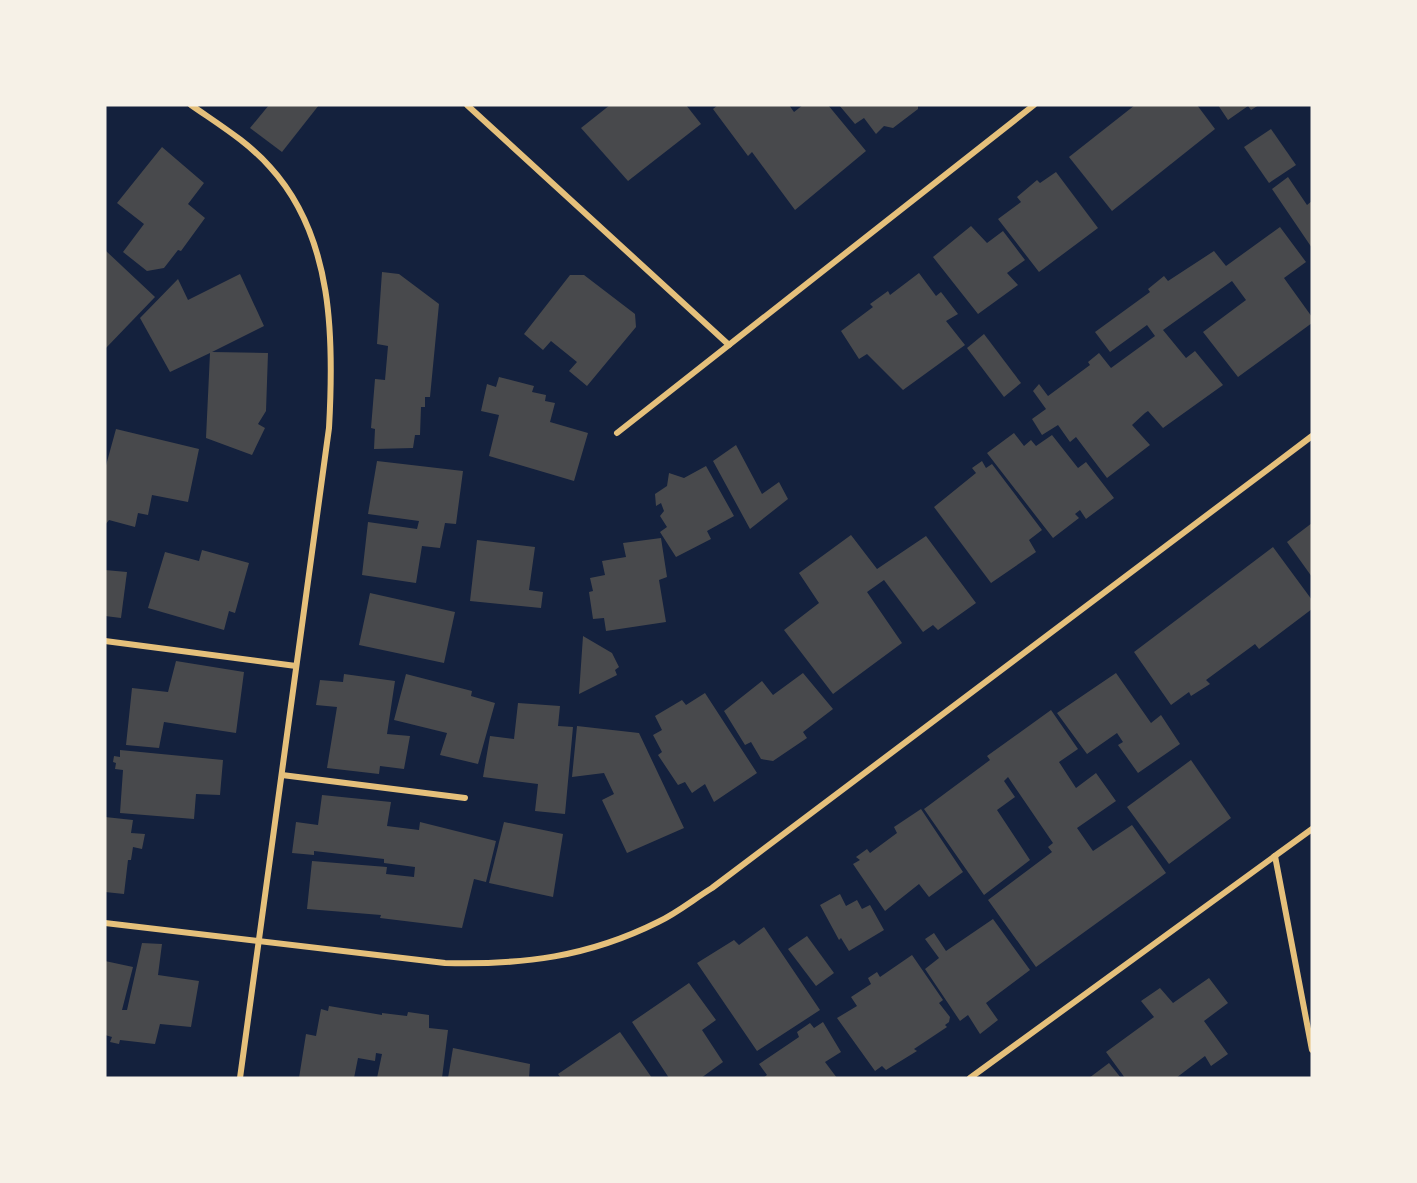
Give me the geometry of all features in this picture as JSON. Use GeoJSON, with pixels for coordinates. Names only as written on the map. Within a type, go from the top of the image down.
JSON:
{"type":"FeatureCollection","features":[{"type":"Feature","properties":{"kind":"street"},"geometry":{"type":"LineString","coordinates":[[191,105],[241,140],[270,167],[293,198],[323,270],[329,319],[332,376],[329,428],[261,941],[240,1078]]}},
{"type":"Feature","properties":{"kind":"street"},"geometry":{"type":"LineString","coordinates":[[467,105],[729,345]]}},
{"type":"Feature","properties":{"kind":"street"},"geometry":{"type":"LineString","coordinates":[[617,433],[1034,105]]}},
{"type":"Feature","properties":{"kind":"street"},"geometry":{"type":"LineString","coordinates":[[105,922],[445,963],[492,964],[555,958],[602,946],[659,921],[712,888],[1312,436]]}},
{"type":"Feature","properties":{"kind":"street"},"geometry":{"type":"LineString","coordinates":[[105,641],[296,666]]}},
{"type":"Feature","properties":{"kind":"street"},"geometry":{"type":"LineString","coordinates":[[282,775],[465,798]]}},
{"type":"Feature","properties":{"kind":"street"},"geometry":{"type":"LineString","coordinates":[[970,1078],[1312,829]]}},
{"type":"Feature","properties":{"kind":"street"},"geometry":{"type":"LineString","coordinates":[[1275,856],[1312,1050]]}},
{"type":"Feature","properties":{"kind":"building"},"geometry":{"type":"Polygon","coordinates":[[[269,105],[319,105],[282,152],[250,128],[269,105]]]}},
{"type":"Feature","properties":{"kind":"building"},"geometry":{"type":"Polygon","coordinates":[[[610,105],[686,105],[701,124],[628,181],[581,128],[610,105]]]}},
{"type":"Feature","properties":{"kind":"building"},"geometry":{"type":"Polygon","coordinates":[[[718,105],[789,105],[794,112],[803,105],[828,105],[866,151],[795,210],[752,152],[748,156],[713,109],[718,105]]]}},
{"type":"Feature","properties":{"kind":"building"},"geometry":{"type":"Polygon","coordinates":[[[839,105],[918,105],[918,109],[893,128],[884,126],[876,134],[864,118],[855,124],[839,105]]]}},
{"type":"Feature","properties":{"kind":"building"},"geometry":{"type":"Polygon","coordinates":[[[1135,105],[1197,105],[1215,129],[1112,211],[1069,157],[1135,105]]]}},
{"type":"Feature","properties":{"kind":"building"},"geometry":{"type":"Polygon","coordinates":[[[1218,105],[1259,105],[1251,110],[1248,106],[1228,120],[1218,105]]]}},
{"type":"Feature","properties":{"kind":"building"},"geometry":{"type":"Polygon","coordinates":[[[1271,129],[1296,165],[1269,183],[1244,147],[1271,129]]]}},
{"type":"Feature","properties":{"kind":"building"},"geometry":{"type":"Polygon","coordinates":[[[162,147],[204,183],[188,204],[205,218],[181,251],[178,250],[164,268],[147,271],[123,252],[144,224],[117,203],[162,147]]]}},
{"type":"Feature","properties":{"kind":"building"},"geometry":{"type":"Polygon","coordinates":[[[1056,172],[1098,228],[1039,272],[998,219],[1021,202],[1017,197],[1037,180],[1040,183],[1056,172]]]}},
{"type":"Feature","properties":{"kind":"building"},"geometry":{"type":"Polygon","coordinates":[[[1288,177],[1307,205],[1312,201],[1312,248],[1272,189],[1288,177]]]}},
{"type":"Feature","properties":{"kind":"building"},"geometry":{"type":"Polygon","coordinates":[[[971,226],[987,243],[1003,231],[1025,260],[1007,273],[1018,285],[978,314],[933,257],[971,226]]]}},
{"type":"Feature","properties":{"kind":"building"},"geometry":{"type":"Polygon","coordinates":[[[1280,227],[1306,262],[1284,278],[1312,317],[1312,323],[1238,377],[1203,332],[1246,300],[1232,281],[1163,330],[1186,358],[1195,351],[1223,385],[1163,428],[1148,411],[1145,413],[1132,425],[1150,445],[1107,478],[1076,437],[1070,442],[1058,425],[1042,435],[1032,419],[1046,409],[1033,391],[1039,384],[1048,396],[1090,365],[1088,362],[1099,353],[1111,368],[1155,336],[1147,325],[1110,352],[1095,332],[1150,292],[1148,289],[1164,276],[1168,281],[1214,251],[1226,266],[1280,227]]]}},
{"type":"Feature","properties":{"kind":"building"},"geometry":{"type":"Polygon","coordinates":[[[105,250],[155,297],[105,349],[105,250]]]}},
{"type":"Feature","properties":{"kind":"building"},"geometry":{"type":"Polygon","coordinates":[[[382,272],[399,274],[439,304],[430,397],[425,397],[425,407],[421,407],[420,435],[415,435],[413,448],[374,449],[375,429],[371,428],[375,379],[385,380],[388,346],[377,344],[382,272]]]}},
{"type":"Feature","properties":{"kind":"building"},"geometry":{"type":"Polygon","coordinates":[[[919,273],[936,296],[941,292],[958,314],[946,321],[965,345],[903,390],[867,354],[859,359],[841,331],[873,307],[870,304],[888,291],[890,295],[919,273]]]}},
{"type":"Feature","properties":{"kind":"building"},"geometry":{"type":"Polygon","coordinates":[[[240,274],[264,326],[212,352],[268,353],[266,411],[258,424],[265,428],[252,455],[206,438],[210,353],[170,372],[140,318],[178,279],[188,300],[240,274]]]}},
{"type":"Feature","properties":{"kind":"building"},"geometry":{"type":"Polygon","coordinates":[[[570,275],[584,275],[635,314],[636,327],[587,386],[569,371],[577,362],[551,341],[543,350],[524,334],[570,275]]]}},
{"type":"Feature","properties":{"kind":"building"},"geometry":{"type":"Polygon","coordinates":[[[984,334],[1021,383],[1004,397],[967,348],[984,334]]]}},
{"type":"Feature","properties":{"kind":"building"},"geometry":{"type":"Polygon","coordinates":[[[499,377],[534,386],[532,392],[546,395],[545,401],[555,403],[550,422],[588,433],[574,481],[489,456],[499,415],[481,411],[487,384],[496,387],[499,377]]]}},
{"type":"Feature","properties":{"kind":"building"},"geometry":{"type":"Polygon","coordinates":[[[116,429],[199,449],[188,502],[152,495],[148,515],[138,513],[135,527],[109,520],[105,525],[105,469],[116,429]]]}},
{"type":"Feature","properties":{"kind":"building"},"geometry":{"type":"Polygon","coordinates":[[[1014,433],[1024,446],[1031,440],[1036,446],[1052,435],[1078,468],[1086,462],[1114,498],[1086,519],[1080,510],[1075,514],[1079,518],[1053,538],[987,453],[1014,433]]]}},
{"type":"Feature","properties":{"kind":"building"},"geometry":{"type":"Polygon","coordinates":[[[736,445],[762,494],[779,482],[788,499],[750,529],[713,461],[736,445]]]}},
{"type":"Feature","properties":{"kind":"building"},"geometry":{"type":"Polygon","coordinates":[[[377,461],[463,471],[456,524],[445,523],[440,548],[422,546],[416,583],[362,575],[368,522],[417,529],[419,521],[368,514],[377,461]]]}},
{"type":"Feature","properties":{"kind":"building"},"geometry":{"type":"Polygon","coordinates":[[[982,461],[986,468],[992,464],[1042,530],[1029,540],[1036,552],[991,583],[934,507],[976,473],[972,468],[982,461]]]}},
{"type":"Feature","properties":{"kind":"building"},"geometry":{"type":"Polygon","coordinates":[[[706,466],[734,516],[707,531],[711,539],[676,557],[660,532],[667,527],[660,516],[664,511],[661,503],[656,506],[655,494],[667,486],[669,473],[684,478],[706,466]]]}},
{"type":"Feature","properties":{"kind":"building"},"geometry":{"type":"Polygon","coordinates":[[[1312,523],[1312,577],[1287,542],[1312,523]]]}},
{"type":"Feature","properties":{"kind":"building"},"geometry":{"type":"Polygon","coordinates":[[[851,535],[877,569],[926,536],[976,603],[938,630],[933,625],[923,632],[884,580],[867,592],[902,643],[833,694],[784,630],[819,603],[799,573],[851,535]]]}},
{"type":"Feature","properties":{"kind":"building"},"geometry":{"type":"Polygon","coordinates":[[[661,538],[667,577],[659,580],[666,622],[606,631],[604,618],[593,619],[589,592],[593,591],[590,578],[605,575],[602,561],[626,557],[623,543],[661,538]]]}},
{"type":"Feature","properties":{"kind":"building"},"geometry":{"type":"Polygon","coordinates":[[[477,540],[535,547],[529,590],[543,592],[541,608],[470,601],[477,540]]]}},
{"type":"Feature","properties":{"kind":"building"},"geometry":{"type":"Polygon","coordinates":[[[1273,547],[1312,600],[1312,609],[1259,649],[1255,644],[1206,680],[1210,684],[1191,696],[1189,692],[1171,705],[1134,652],[1273,547]]]}},
{"type":"Feature","properties":{"kind":"building"},"geometry":{"type":"Polygon","coordinates":[[[202,550],[249,563],[235,613],[229,611],[224,630],[148,608],[165,552],[199,561],[202,550]]]}},
{"type":"Feature","properties":{"kind":"building"},"geometry":{"type":"Polygon","coordinates":[[[105,570],[127,572],[121,618],[105,616],[105,570]]]}},
{"type":"Feature","properties":{"kind":"building"},"geometry":{"type":"Polygon","coordinates":[[[370,593],[455,612],[444,663],[359,645],[370,593]]]}},
{"type":"Feature","properties":{"kind":"building"},"geometry":{"type":"Polygon","coordinates":[[[583,636],[612,653],[619,667],[615,670],[617,675],[579,694],[583,636]]]}},
{"type":"Feature","properties":{"kind":"building"},"geometry":{"type":"Polygon","coordinates":[[[176,661],[244,672],[236,733],[164,722],[159,748],[126,745],[132,688],[168,692],[176,661]]]}},
{"type":"Feature","properties":{"kind":"building"},"geometry":{"type":"Polygon","coordinates":[[[803,673],[833,709],[803,732],[807,738],[773,761],[761,759],[751,742],[745,745],[724,711],[762,681],[773,695],[803,673]]]}},
{"type":"Feature","properties":{"kind":"building"},"geometry":{"type":"Polygon","coordinates":[[[1116,673],[1151,723],[1161,715],[1180,744],[1138,773],[1118,745],[1123,742],[1117,733],[1087,754],[1057,713],[1116,673]]]}},
{"type":"Feature","properties":{"kind":"building"},"geometry":{"type":"Polygon","coordinates":[[[344,674],[395,681],[387,734],[410,736],[404,769],[380,766],[379,774],[327,768],[337,707],[316,705],[320,680],[343,682],[344,674]]]}},
{"type":"Feature","properties":{"kind":"building"},"geometry":{"type":"Polygon","coordinates":[[[406,674],[472,691],[471,696],[495,703],[478,764],[440,755],[447,733],[394,720],[406,674]]]}},
{"type":"Feature","properties":{"kind":"building"},"geometry":{"type":"Polygon","coordinates":[[[705,693],[757,773],[714,802],[705,784],[692,793],[685,782],[678,785],[658,755],[662,752],[653,735],[662,730],[655,716],[682,700],[686,705],[705,693]]]}},
{"type":"Feature","properties":{"kind":"building"},"geometry":{"type":"Polygon","coordinates":[[[518,703],[560,706],[558,726],[573,727],[565,814],[535,811],[538,784],[483,777],[490,736],[514,739],[518,703]]]}},
{"type":"Feature","properties":{"kind":"building"},"geometry":{"type":"Polygon","coordinates":[[[1051,710],[1078,749],[1059,762],[1076,788],[1096,773],[1116,801],[1077,828],[1093,851],[1132,825],[1166,873],[1036,967],[988,900],[1052,852],[1048,847],[1053,843],[1008,777],[1004,781],[1015,797],[997,810],[1030,860],[984,895],[924,809],[990,760],[987,756],[1051,710]]]}},
{"type":"Feature","properties":{"kind":"building"},"geometry":{"type":"Polygon","coordinates":[[[577,726],[639,733],[684,828],[627,853],[602,800],[614,794],[604,773],[572,777],[577,726]]]}},
{"type":"Feature","properties":{"kind":"building"},"geometry":{"type":"Polygon","coordinates":[[[120,750],[223,760],[220,795],[196,794],[194,819],[120,813],[123,770],[115,769],[116,763],[113,762],[114,756],[120,757],[120,750]]]}},
{"type":"Feature","properties":{"kind":"building"},"geometry":{"type":"Polygon","coordinates":[[[1191,760],[1231,818],[1169,864],[1127,807],[1191,760]]]}},
{"type":"Feature","properties":{"kind":"building"},"geometry":{"type":"Polygon","coordinates":[[[322,795],[391,802],[387,826],[419,830],[420,822],[496,841],[486,882],[474,879],[462,928],[380,918],[381,915],[307,909],[312,861],[387,867],[386,874],[414,877],[415,867],[384,863],[384,859],[314,851],[314,855],[292,853],[296,822],[318,825],[322,795]]]}},
{"type":"Feature","properties":{"kind":"building"},"geometry":{"type":"Polygon","coordinates":[[[921,809],[963,872],[929,897],[919,884],[885,911],[853,864],[860,860],[856,857],[867,849],[870,853],[897,833],[894,827],[921,809]]]}},
{"type":"Feature","properties":{"kind":"building"},"geometry":{"type":"Polygon","coordinates":[[[105,817],[133,820],[131,833],[145,834],[142,849],[133,847],[131,860],[128,860],[124,894],[105,892],[105,817]]]}},
{"type":"Feature","properties":{"kind":"building"},"geometry":{"type":"Polygon","coordinates":[[[504,822],[563,834],[553,897],[489,883],[504,822]]]}},
{"type":"Feature","properties":{"kind":"building"},"geometry":{"type":"Polygon","coordinates":[[[840,894],[846,906],[857,900],[862,909],[870,905],[884,930],[849,951],[841,938],[839,940],[820,905],[840,894]]]}},
{"type":"Feature","properties":{"kind":"building"},"geometry":{"type":"Polygon","coordinates":[[[993,919],[1030,970],[986,1003],[998,1020],[980,1034],[968,1015],[960,1021],[925,969],[939,958],[925,939],[934,933],[946,951],[993,919]]]}},
{"type":"Feature","properties":{"kind":"building"},"geometry":{"type":"Polygon","coordinates":[[[764,927],[820,1010],[757,1051],[697,963],[734,940],[739,945],[764,927]]]}},
{"type":"Feature","properties":{"kind":"building"},"geometry":{"type":"Polygon","coordinates":[[[807,936],[834,973],[816,986],[788,949],[807,936]]]}},
{"type":"Feature","properties":{"kind":"building"},"geometry":{"type":"Polygon","coordinates":[[[142,943],[162,944],[158,975],[199,981],[191,1027],[160,1024],[155,1044],[120,1040],[119,1044],[110,1042],[112,1037],[105,1035],[105,961],[133,967],[122,1010],[127,1010],[142,943]]]}},
{"type":"Feature","properties":{"kind":"building"},"geometry":{"type":"Polygon","coordinates":[[[912,955],[943,1000],[939,1003],[950,1017],[949,1022],[945,1025],[947,1027],[914,1049],[917,1051],[886,1070],[882,1066],[875,1071],[837,1018],[857,1006],[851,997],[871,984],[868,978],[877,972],[880,977],[912,955]]]}},
{"type":"Feature","properties":{"kind":"building"},"geometry":{"type":"Polygon","coordinates":[[[1209,978],[1228,1003],[1204,1021],[1228,1054],[1211,1066],[1205,1056],[1176,1078],[1125,1078],[1106,1052],[1154,1017],[1141,1001],[1160,988],[1173,1003],[1209,978]]]}},
{"type":"Feature","properties":{"kind":"building"},"geometry":{"type":"Polygon","coordinates":[[[689,983],[716,1020],[702,1030],[723,1062],[701,1078],[669,1078],[632,1022],[689,983]]]}},
{"type":"Feature","properties":{"kind":"building"},"geometry":{"type":"Polygon","coordinates":[[[329,1006],[382,1015],[382,1013],[407,1016],[408,1012],[429,1015],[429,1028],[448,1030],[442,1078],[377,1078],[382,1054],[376,1053],[375,1061],[358,1058],[354,1078],[299,1078],[306,1034],[316,1036],[321,1009],[328,1011],[329,1006]]]}},
{"type":"Feature","properties":{"kind":"building"},"geometry":{"type":"Polygon","coordinates":[[[823,1022],[841,1052],[825,1062],[837,1078],[763,1078],[767,1075],[759,1064],[799,1037],[797,1032],[810,1023],[814,1028],[823,1022]]]}},
{"type":"Feature","properties":{"kind":"building"},"geometry":{"type":"Polygon","coordinates":[[[620,1032],[652,1078],[561,1078],[558,1074],[620,1032]]]}},
{"type":"Feature","properties":{"kind":"building"},"geometry":{"type":"Polygon","coordinates":[[[453,1048],[530,1064],[529,1078],[448,1078],[453,1048]]]}},
{"type":"Feature","properties":{"kind":"building"},"geometry":{"type":"Polygon","coordinates":[[[1109,1063],[1121,1078],[1089,1078],[1109,1063]]]}}]}
